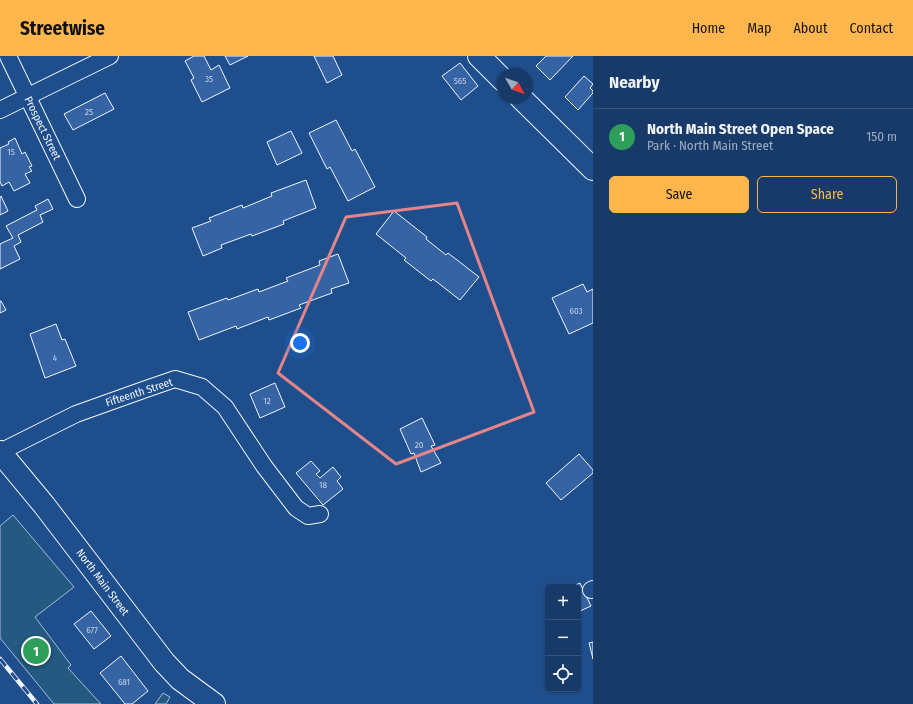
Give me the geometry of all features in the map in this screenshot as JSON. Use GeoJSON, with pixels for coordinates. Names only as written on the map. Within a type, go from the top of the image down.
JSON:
{"type":"FeatureCollection","features":[{"type":"Feature","properties":{"kind":"main road"},"geometry":{"type":"LineString","coordinates":[[479,56],[497,74]]}},
{"type":"Feature","properties":{"kind":"main road"},"geometry":{"type":"LineString","coordinates":[[528,104],[593,169]]}},
{"type":"Feature","properties":{"kind":"main road","name":"North Main Street"},"geometry":{"type":"LineString","coordinates":[[0,452],[44,505],[164,662],[180,679],[214,704]]}},
{"type":"Feature","properties":{"kind":"street","name":"Prospect Street"},"geometry":{"type":"LineString","coordinates":[[8,56],[77,199]]}},
{"type":"Feature","properties":{"kind":"street"},"geometry":{"type":"LineString","coordinates":[[0,110],[110,56]]}},
{"type":"Feature","properties":{"kind":"street","name":"Fifteenth Street"},"geometry":{"type":"LineString","coordinates":[[0,452],[76,414],[146,388],[175,380],[202,387],[225,407],[264,466],[296,508],[308,516],[320,514]]}},
{"type":"Feature","properties":{"kind":"highlighted area"},"geometry":{"type":"Polygon","coordinates":[[[457,203],[534,412],[396,464],[278,373],[346,217],[457,203]]]}},
{"type":"Feature","properties":{"kind":"shaded area"},"geometry":{"type":"Polygon","coordinates":[[[13,515],[74,587],[35,617],[71,665],[68,668],[101,704],[54,704],[0,638],[0,526],[13,515]]]}},
{"type":"Feature","properties":{"kind":"shaded area"},"geometry":{"type":"Polygon","coordinates":[[[163,693],[170,697],[166,704],[155,704],[163,693]]]}},
{"type":"Feature","properties":{"kind":"building"},"geometry":{"type":"Polygon","coordinates":[[[194,56],[204,56],[211,70],[219,65],[230,88],[202,102],[191,80],[194,78],[185,61],[194,56]]]}},
{"type":"Feature","properties":{"kind":"building"},"geometry":{"type":"Polygon","coordinates":[[[225,56],[248,56],[230,65],[225,56]]]}},
{"type":"Feature","properties":{"kind":"building"},"geometry":{"type":"Polygon","coordinates":[[[314,56],[333,56],[342,75],[327,83],[314,56]]]}},
{"type":"Feature","properties":{"kind":"building"},"geometry":{"type":"Polygon","coordinates":[[[546,56],[573,56],[550,80],[536,66],[546,56]]]}},
{"type":"Feature","properties":{"kind":"building"},"geometry":{"type":"Polygon","coordinates":[[[460,63],[478,86],[461,100],[442,76],[460,63]]]}},
{"type":"Feature","properties":{"kind":"building"},"geometry":{"type":"Polygon","coordinates":[[[584,76],[593,84],[590,88],[593,93],[578,110],[565,97],[584,76]]]}},
{"type":"Feature","properties":{"kind":"building"},"geometry":{"type":"Polygon","coordinates":[[[105,93],[114,109],[73,130],[64,114],[105,93]]]}},
{"type":"Feature","properties":{"kind":"building"},"geometry":{"type":"Polygon","coordinates":[[[336,120],[352,151],[355,149],[375,187],[348,201],[330,167],[327,169],[309,133],[336,120]]]}},
{"type":"Feature","properties":{"kind":"building"},"geometry":{"type":"Polygon","coordinates":[[[291,131],[302,153],[277,165],[267,142],[291,131]]]}},
{"type":"Feature","properties":{"kind":"building"},"geometry":{"type":"Polygon","coordinates":[[[15,138],[22,154],[25,152],[32,166],[29,167],[32,171],[25,174],[30,183],[14,191],[9,182],[2,186],[0,182],[0,148],[9,144],[8,142],[15,138]]]}},
{"type":"Feature","properties":{"kind":"building"},"geometry":{"type":"Polygon","coordinates":[[[306,180],[316,208],[283,221],[284,224],[252,236],[251,234],[221,245],[222,248],[203,256],[192,228],[211,221],[209,218],[242,205],[243,208],[272,196],[271,193],[306,180]]]}},
{"type":"Feature","properties":{"kind":"building"},"geometry":{"type":"Polygon","coordinates":[[[1,196],[8,211],[0,215],[0,197],[1,196]]]}},
{"type":"Feature","properties":{"kind":"building"},"geometry":{"type":"Polygon","coordinates":[[[48,199],[53,209],[40,215],[43,222],[18,235],[21,242],[14,246],[20,259],[0,269],[0,244],[13,238],[6,226],[37,210],[35,206],[48,199]]]}},
{"type":"Feature","properties":{"kind":"building"},"geometry":{"type":"Polygon","coordinates":[[[394,211],[427,237],[426,239],[446,255],[448,253],[479,277],[460,300],[433,279],[431,281],[404,260],[406,258],[376,234],[394,211]]]}},
{"type":"Feature","properties":{"kind":"building"},"geometry":{"type":"Polygon","coordinates":[[[338,254],[349,283],[331,289],[332,293],[299,305],[301,308],[269,320],[268,317],[237,329],[236,326],[199,340],[188,312],[258,289],[259,292],[288,281],[286,278],[320,265],[319,261],[338,254]]]}},
{"type":"Feature","properties":{"kind":"building"},"geometry":{"type":"Polygon","coordinates":[[[583,284],[587,292],[593,289],[593,323],[569,334],[552,298],[583,284]]]}},
{"type":"Feature","properties":{"kind":"building"},"geometry":{"type":"Polygon","coordinates":[[[0,301],[6,310],[0,313],[0,301]]]}},
{"type":"Feature","properties":{"kind":"building"},"geometry":{"type":"Polygon","coordinates":[[[56,324],[62,340],[65,339],[76,366],[45,378],[30,334],[56,324]]]}},
{"type":"Feature","properties":{"kind":"building"},"geometry":{"type":"Polygon","coordinates":[[[275,383],[285,407],[260,418],[250,394],[275,383]]]}},
{"type":"Feature","properties":{"kind":"building"},"geometry":{"type":"Polygon","coordinates":[[[422,418],[435,445],[431,446],[441,463],[421,472],[414,453],[411,454],[400,429],[422,418]]]}},
{"type":"Feature","properties":{"kind":"building"},"geometry":{"type":"Polygon","coordinates":[[[579,454],[593,470],[593,473],[561,500],[546,483],[579,454]]]}},
{"type":"Feature","properties":{"kind":"building"},"geometry":{"type":"Polygon","coordinates":[[[311,461],[320,471],[316,474],[320,478],[333,467],[341,477],[337,481],[343,489],[323,505],[296,473],[311,461]]]}},
{"type":"Feature","properties":{"kind":"building"},"geometry":{"type":"Polygon","coordinates":[[[581,585],[591,606],[581,611],[581,585]]]}},
{"type":"Feature","properties":{"kind":"building"},"geometry":{"type":"Polygon","coordinates":[[[91,611],[111,636],[94,649],[74,624],[91,611]]]}},
{"type":"Feature","properties":{"kind":"building"},"geometry":{"type":"Polygon","coordinates":[[[593,642],[593,659],[589,643],[593,642]]]}},
{"type":"Feature","properties":{"kind":"building"},"geometry":{"type":"Polygon","coordinates":[[[121,656],[148,691],[132,704],[125,704],[100,673],[121,656]]]}},
{"type":"Feature","properties":{"kind":"railway"},"geometry":{"type":"LineString","coordinates":[[0,659],[37,704]]}},
{"type":"Feature","properties":{"kind":"place","name":"North Main Street Open Space"},"geometry":{"type":"Point","coordinates":[36,651]}}]}
